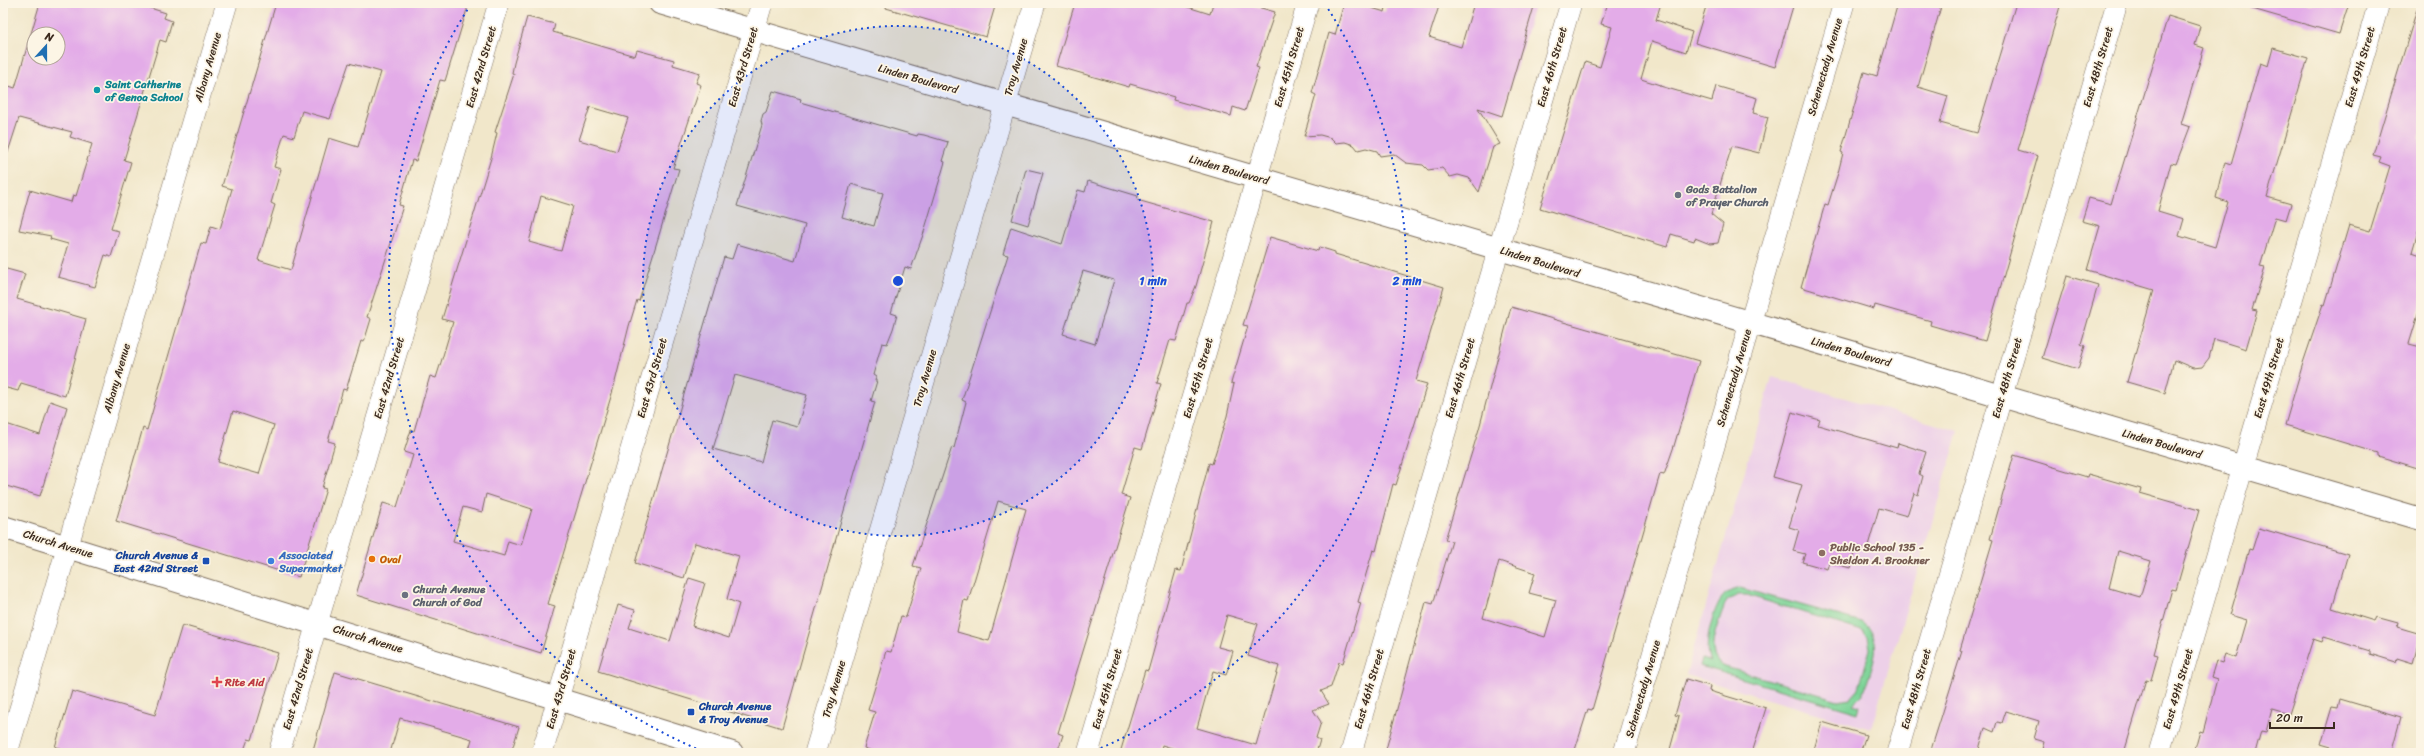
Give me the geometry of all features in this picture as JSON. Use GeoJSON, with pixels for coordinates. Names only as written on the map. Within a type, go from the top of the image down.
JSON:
{"type":"FeatureCollection","features":[{"type":"Feature","properties":{"kind":"main road","name":"Linden Boulevard"},"geometry":{"type":"LineString","coordinates":[[660,3],[2421,519]]}},
{"type":"Feature","properties":{"kind":"main road","name":"Church Avenue"},"geometry":{"type":"LineString","coordinates":[[3,527],[732,753]]}},
{"type":"Feature","properties":{"kind":"street","name":"Albany Avenue"},"geometry":{"type":"LineString","coordinates":[[7,753],[227,3]]}},
{"type":"Feature","properties":{"kind":"street","name":"East 42nd Street"},"geometry":{"type":"LineString","coordinates":[[280,753],[499,3]]}},
{"type":"Feature","properties":{"kind":"street","name":"East 43rd Street"},"geometry":{"type":"LineString","coordinates":[[542,753],[762,3]]}},
{"type":"Feature","properties":{"kind":"street","name":"Troy Avenue"},"geometry":{"type":"LineString","coordinates":[[815,753],[1035,3]]}},
{"type":"Feature","properties":{"kind":"street","name":"East 45th Street"},"geometry":{"type":"LineString","coordinates":[[1088,753],[1308,3]]}},
{"type":"Feature","properties":{"kind":"street","name":"East 46th Street"},"geometry":{"type":"LineString","coordinates":[[1351,753],[1571,3]]}},
{"type":"Feature","properties":{"kind":"street","name":"Schenectady Avenue"},"geometry":{"type":"LineString","coordinates":[[1624,753],[1844,3]]}},
{"type":"Feature","properties":{"kind":"street","name":"East 48th Street"},"geometry":{"type":"LineString","coordinates":[[1897,753],[2116,3]]}},
{"type":"Feature","properties":{"kind":"street","name":"East 49th Street"},"geometry":{"type":"LineString","coordinates":[[2159,753],[2379,3]]}},
{"type":"Feature","properties":{"kind":"shaded area","name":"Public School 135 - Sheldon A. Brookner"},"geometry":{"type":"Polygon","coordinates":[[[1772,377],[1959,431],[1871,729],[1686,675],[1772,377]]]}},
{"type":"Feature","properties":{"kind":"green space"},"geometry":{"type":"Polygon","coordinates":[[[1740,588],[1862,622],[1869,629],[1874,636],[1875,653],[1865,689],[1862,695],[1853,704],[1860,706],[1858,713],[1700,666],[1702,659],[1710,662],[1707,648],[1708,639],[1712,620],[1718,604],[1729,592],[1740,588]],[[1738,595],[1728,600],[1724,606],[1716,629],[1713,646],[1716,660],[1722,666],[1838,700],[1850,698],[1859,688],[1870,649],[1868,637],[1862,631],[1747,595],[1738,595]]]}},
{"type":"Feature","properties":{"kind":"building"},"geometry":{"type":"Polygon","coordinates":[[[40,3],[134,3],[166,13],[164,18],[172,21],[166,42],[160,40],[124,160],[131,162],[111,229],[119,231],[111,257],[105,255],[95,287],[58,277],[68,244],[50,239],[51,236],[19,230],[30,190],[71,202],[73,195],[76,196],[92,144],[70,137],[72,132],[19,118],[7,155],[3,155],[3,84],[15,88],[26,51],[26,66],[66,66],[66,26],[33,26],[40,3]]]}},
{"type":"Feature","properties":{"kind":"building"},"geometry":{"type":"Polygon","coordinates":[[[276,3],[469,3],[445,81],[440,80],[416,161],[412,160],[399,205],[403,206],[367,317],[371,319],[364,342],[361,341],[346,390],[343,389],[328,441],[335,443],[322,488],[326,489],[299,577],[116,521],[143,428],[147,430],[201,243],[206,244],[211,226],[220,229],[232,189],[222,186],[276,3]],[[349,63],[330,119],[302,111],[294,137],[284,134],[274,167],[281,169],[271,203],[275,205],[258,260],[291,270],[329,138],[358,147],[381,72],[349,63]],[[233,411],[218,462],[259,474],[274,425],[233,411]]]}},
{"type":"Feature","properties":{"kind":"building"},"geometry":{"type":"Polygon","coordinates":[[[887,3],[996,3],[986,37],[886,8],[887,3]]]}},
{"type":"Feature","properties":{"kind":"building"},"geometry":{"type":"Polygon","coordinates":[[[1075,3],[1175,3],[1210,14],[1213,3],[1244,3],[1275,12],[1256,67],[1259,68],[1245,111],[1233,107],[1231,116],[1173,100],[1174,97],[1130,84],[1129,87],[1056,66],[1075,3]]]}},
{"type":"Feature","properties":{"kind":"building"},"geometry":{"type":"Polygon","coordinates":[[[1344,3],[1355,3],[1385,12],[1387,3],[1440,3],[1429,37],[1461,47],[1474,3],[1535,3],[1502,116],[1478,108],[1500,144],[1493,147],[1479,192],[1469,178],[1458,175],[1450,177],[1442,168],[1428,170],[1423,165],[1406,163],[1394,154],[1380,156],[1377,151],[1366,148],[1358,150],[1354,145],[1345,142],[1336,143],[1331,138],[1320,135],[1304,136],[1316,95],[1312,93],[1329,33],[1335,35],[1344,3]]]}},
{"type":"Feature","properties":{"kind":"building"},"geometry":{"type":"Polygon","coordinates":[[[1608,3],[1661,3],[1656,20],[1692,32],[1686,52],[1652,41],[1641,79],[1712,101],[1716,86],[1757,98],[1753,113],[1768,117],[1759,153],[1732,146],[1711,214],[1723,224],[1718,243],[1710,244],[1695,238],[1694,241],[1671,234],[1667,247],[1540,208],[1585,62],[1600,67],[1612,27],[1601,24],[1608,3]]]}},
{"type":"Feature","properties":{"kind":"building"},"geometry":{"type":"Polygon","coordinates":[[[1707,3],[1794,3],[1775,67],[1695,43],[1707,3]]]}},
{"type":"Feature","properties":{"kind":"building"},"geometry":{"type":"Polygon","coordinates":[[[1898,3],[1942,3],[1918,87],[1948,96],[1940,123],[1977,133],[2016,3],[2061,3],[2018,150],[2038,156],[1985,341],[1930,325],[1931,321],[1875,305],[1874,309],[1801,287],[1825,204],[1828,205],[1838,173],[1843,153],[1841,152],[1864,72],[1877,76],[1898,3]]]}},
{"type":"Feature","properties":{"kind":"building"},"geometry":{"type":"Polygon","coordinates":[[[2250,3],[2349,3],[2339,34],[2249,8],[2250,3]]]}},
{"type":"Feature","properties":{"kind":"building"},"geometry":{"type":"Polygon","coordinates":[[[2417,9],[2421,10],[2421,221],[2412,252],[2421,255],[2421,305],[2409,344],[2421,347],[2421,469],[2378,456],[2378,453],[2285,425],[2303,363],[2323,304],[2325,305],[2349,225],[2370,231],[2390,166],[2379,162],[2381,157],[2373,155],[2417,9]]]}},
{"type":"Feature","properties":{"kind":"building"},"geometry":{"type":"Polygon","coordinates":[[[2168,16],[2200,26],[2195,45],[2204,48],[2181,124],[2190,127],[2176,164],[2171,163],[2158,211],[2184,219],[2179,236],[2215,247],[2228,202],[2216,198],[2220,180],[2225,162],[2231,164],[2260,63],[2268,66],[2273,48],[2308,58],[2267,197],[2291,204],[2286,220],[2275,217],[2260,267],[2265,268],[2252,310],[2257,311],[2246,349],[2214,339],[2209,358],[2202,367],[2193,368],[2174,360],[2165,393],[2127,382],[2154,290],[2087,270],[2100,226],[2082,221],[2089,198],[2111,204],[2168,16]]]}},
{"type":"Feature","properties":{"kind":"building"},"geometry":{"type":"Polygon","coordinates":[[[527,17],[555,24],[553,32],[635,56],[637,50],[674,60],[673,65],[700,73],[696,83],[701,85],[673,168],[679,169],[639,301],[637,300],[629,326],[613,390],[548,604],[555,606],[541,653],[356,595],[383,503],[397,507],[413,455],[404,452],[411,430],[414,431],[430,376],[436,378],[453,322],[442,319],[491,158],[497,133],[495,132],[514,74],[512,73],[527,17]],[[590,107],[579,140],[617,151],[628,118],[590,107]],[[541,196],[529,242],[561,251],[573,206],[541,196]],[[486,494],[482,512],[463,507],[453,541],[504,556],[508,541],[521,545],[532,509],[486,494]]]}},
{"type":"Feature","properties":{"kind":"building"},"geometry":{"type":"Polygon","coordinates":[[[773,91],[801,99],[800,102],[917,136],[918,134],[924,135],[948,142],[942,161],[945,162],[924,232],[911,269],[905,267],[891,313],[897,315],[893,329],[887,344],[882,343],[873,375],[876,377],[875,381],[877,381],[871,401],[875,402],[782,728],[598,671],[618,605],[635,610],[629,628],[670,641],[689,578],[705,583],[692,626],[729,638],[739,604],[727,599],[739,556],[695,543],[684,578],[635,563],[724,257],[732,259],[737,244],[795,261],[805,225],[737,206],[762,125],[761,121],[763,114],[766,112],[773,91]],[[851,184],[842,217],[874,226],[883,193],[851,184]],[[735,375],[713,449],[761,462],[772,420],[797,427],[807,395],[735,375]]]}},
{"type":"Feature","properties":{"kind":"building"},"geometry":{"type":"Polygon","coordinates":[[[1026,169],[1043,173],[1028,225],[1012,220],[1026,169]]]}},
{"type":"Feature","properties":{"kind":"building"},"geometry":{"type":"Polygon","coordinates":[[[1088,181],[1138,196],[1137,200],[1214,222],[1196,286],[1189,303],[1187,303],[1176,341],[1170,340],[1157,383],[1161,384],[1142,449],[1135,447],[1121,495],[1130,498],[1058,733],[1063,735],[1057,753],[878,753],[864,748],[875,712],[868,710],[886,651],[891,652],[901,616],[906,617],[921,568],[913,566],[952,447],[954,448],[966,402],[962,400],[1008,255],[1003,254],[1011,227],[1062,244],[1078,190],[1085,192],[1088,181]],[[1083,271],[1063,334],[1095,344],[1114,280],[1083,271]],[[998,501],[968,601],[964,600],[957,632],[989,641],[1026,509],[998,501]]]}},
{"type":"Feature","properties":{"kind":"building"},"geometry":{"type":"Polygon","coordinates":[[[1270,237],[1318,251],[1319,247],[1335,252],[1335,254],[1444,287],[1416,381],[1427,384],[1396,485],[1393,484],[1376,551],[1373,550],[1358,602],[1361,603],[1343,663],[1339,662],[1331,687],[1321,691],[1329,704],[1313,710],[1321,722],[1316,738],[1320,740],[1316,753],[1188,753],[1162,745],[1160,753],[1120,753],[1145,670],[1148,671],[1176,570],[1181,571],[1209,463],[1212,464],[1227,416],[1234,384],[1231,383],[1248,326],[1243,325],[1270,237]],[[1227,615],[1218,647],[1233,651],[1226,675],[1213,671],[1197,728],[1256,745],[1279,666],[1248,656],[1258,624],[1227,615]]]}},
{"type":"Feature","properties":{"kind":"building"},"geometry":{"type":"Polygon","coordinates":[[[3,268],[25,274],[17,299],[86,319],[65,396],[21,383],[18,391],[3,387],[3,268]]]}},
{"type":"Feature","properties":{"kind":"building"},"geometry":{"type":"Polygon","coordinates":[[[2067,276],[2098,285],[2081,344],[2085,346],[2078,369],[2042,358],[2067,276]]]}},
{"type":"Feature","properties":{"kind":"building"},"geometry":{"type":"Polygon","coordinates":[[[1511,307],[1699,361],[1664,475],[1660,474],[1592,710],[1588,709],[1574,753],[1385,753],[1426,602],[1433,604],[1452,541],[1445,540],[1479,429],[1511,307]],[[1499,561],[1483,618],[1545,637],[1556,600],[1529,593],[1535,573],[1499,561]]]}},
{"type":"Feature","properties":{"kind":"building"},"geometry":{"type":"Polygon","coordinates":[[[50,401],[67,407],[40,496],[3,485],[3,423],[40,435],[50,401]]]}},
{"type":"Feature","properties":{"kind":"building"},"geometry":{"type":"Polygon","coordinates":[[[1792,412],[1820,420],[1818,425],[1897,448],[1898,443],[1926,452],[1919,474],[1923,476],[1918,495],[1914,493],[1907,516],[1879,508],[1867,549],[1856,546],[1850,568],[1829,562],[1827,569],[1802,562],[1805,554],[1793,551],[1799,530],[1789,527],[1802,485],[1773,477],[1792,412]]]}},
{"type":"Feature","properties":{"kind":"building"},"geometry":{"type":"Polygon","coordinates":[[[2014,455],[2087,477],[2088,474],[2141,489],[2140,493],[2199,510],[2176,590],[2172,589],[2154,654],[2158,655],[2151,680],[2146,679],[2124,753],[2041,753],[2044,742],[2034,739],[2039,721],[2006,711],[2002,723],[1997,722],[1994,732],[1985,728],[1978,753],[1930,753],[1962,651],[1960,650],[1993,540],[1990,539],[2014,455]],[[2118,551],[2109,588],[2140,597],[2151,561],[2118,551]]]}},
{"type":"Feature","properties":{"kind":"building"},"geometry":{"type":"Polygon","coordinates":[[[2259,528],[2348,554],[2332,608],[2374,621],[2376,617],[2398,623],[2397,627],[2421,634],[2413,663],[2397,658],[2396,662],[2370,654],[2370,651],[2324,637],[2322,642],[2313,639],[2289,714],[2272,709],[2266,732],[2261,731],[2255,753],[2194,753],[2200,731],[2203,732],[2217,679],[2211,677],[2216,661],[2222,663],[2225,654],[2236,658],[2247,620],[2230,615],[2249,549],[2252,550],[2259,528]]]}},
{"type":"Feature","properties":{"kind":"building"},"geometry":{"type":"Polygon","coordinates":[[[182,625],[278,653],[252,740],[248,739],[243,753],[58,753],[60,748],[55,747],[72,691],[155,715],[182,625]]]}},
{"type":"Feature","properties":{"kind":"building"},"geometry":{"type":"Polygon","coordinates":[[[335,672],[519,727],[511,753],[468,753],[472,739],[400,718],[390,753],[325,753],[313,750],[335,672]]]}},
{"type":"Feature","properties":{"kind":"building"},"geometry":{"type":"Polygon","coordinates":[[[1686,679],[1710,686],[1709,691],[1766,708],[1752,753],[1669,753],[1679,716],[1675,715],[1686,679]]]}},
{"type":"Feature","properties":{"kind":"building"},"geometry":{"type":"Polygon","coordinates":[[[2340,699],[2401,717],[2391,753],[2329,753],[2331,747],[2321,744],[2332,707],[2338,708],[2340,699]]]}},
{"type":"Feature","properties":{"kind":"building"},"geometry":{"type":"Polygon","coordinates":[[[1822,722],[1866,735],[1860,753],[1813,753],[1822,722]]]}},
{"type":"Feature","properties":{"kind":"place","name":"Saint Catherine of Genoa School"},"geometry":{"type":"Point","coordinates":[97,90]}},
{"type":"Feature","properties":{"kind":"place","name":"Gods Battalion of Prayer Church"},"geometry":{"type":"Point","coordinates":[1678,195]}},
{"type":"Feature","properties":{"kind":"place","name":"Public School 135 - Sheldon A. Brookner"},"geometry":{"type":"Point","coordinates":[1822,553]}},
{"type":"Feature","properties":{"kind":"place","name":"Oval"},"geometry":{"type":"Point","coordinates":[372,559]}},
{"type":"Feature","properties":{"kind":"place","name":"Church Avenue & East 42nd Street"},"geometry":{"type":"Point","coordinates":[206,561]}},
{"type":"Feature","properties":{"kind":"place","name":"Associated Supermarket"},"geometry":{"type":"Point","coordinates":[271,561]}},
{"type":"Feature","properties":{"kind":"place","name":"Church Avenue Church of God"},"geometry":{"type":"Point","coordinates":[405,595]}},
{"type":"Feature","properties":{"kind":"place","name":"Rite Aid"},"geometry":{"type":"Point","coordinates":[217,682]}},
{"type":"Feature","properties":{"kind":"place","name":"Church Avenue & Troy Avenue"},"geometry":{"type":"Point","coordinates":[691,712]}}]}
